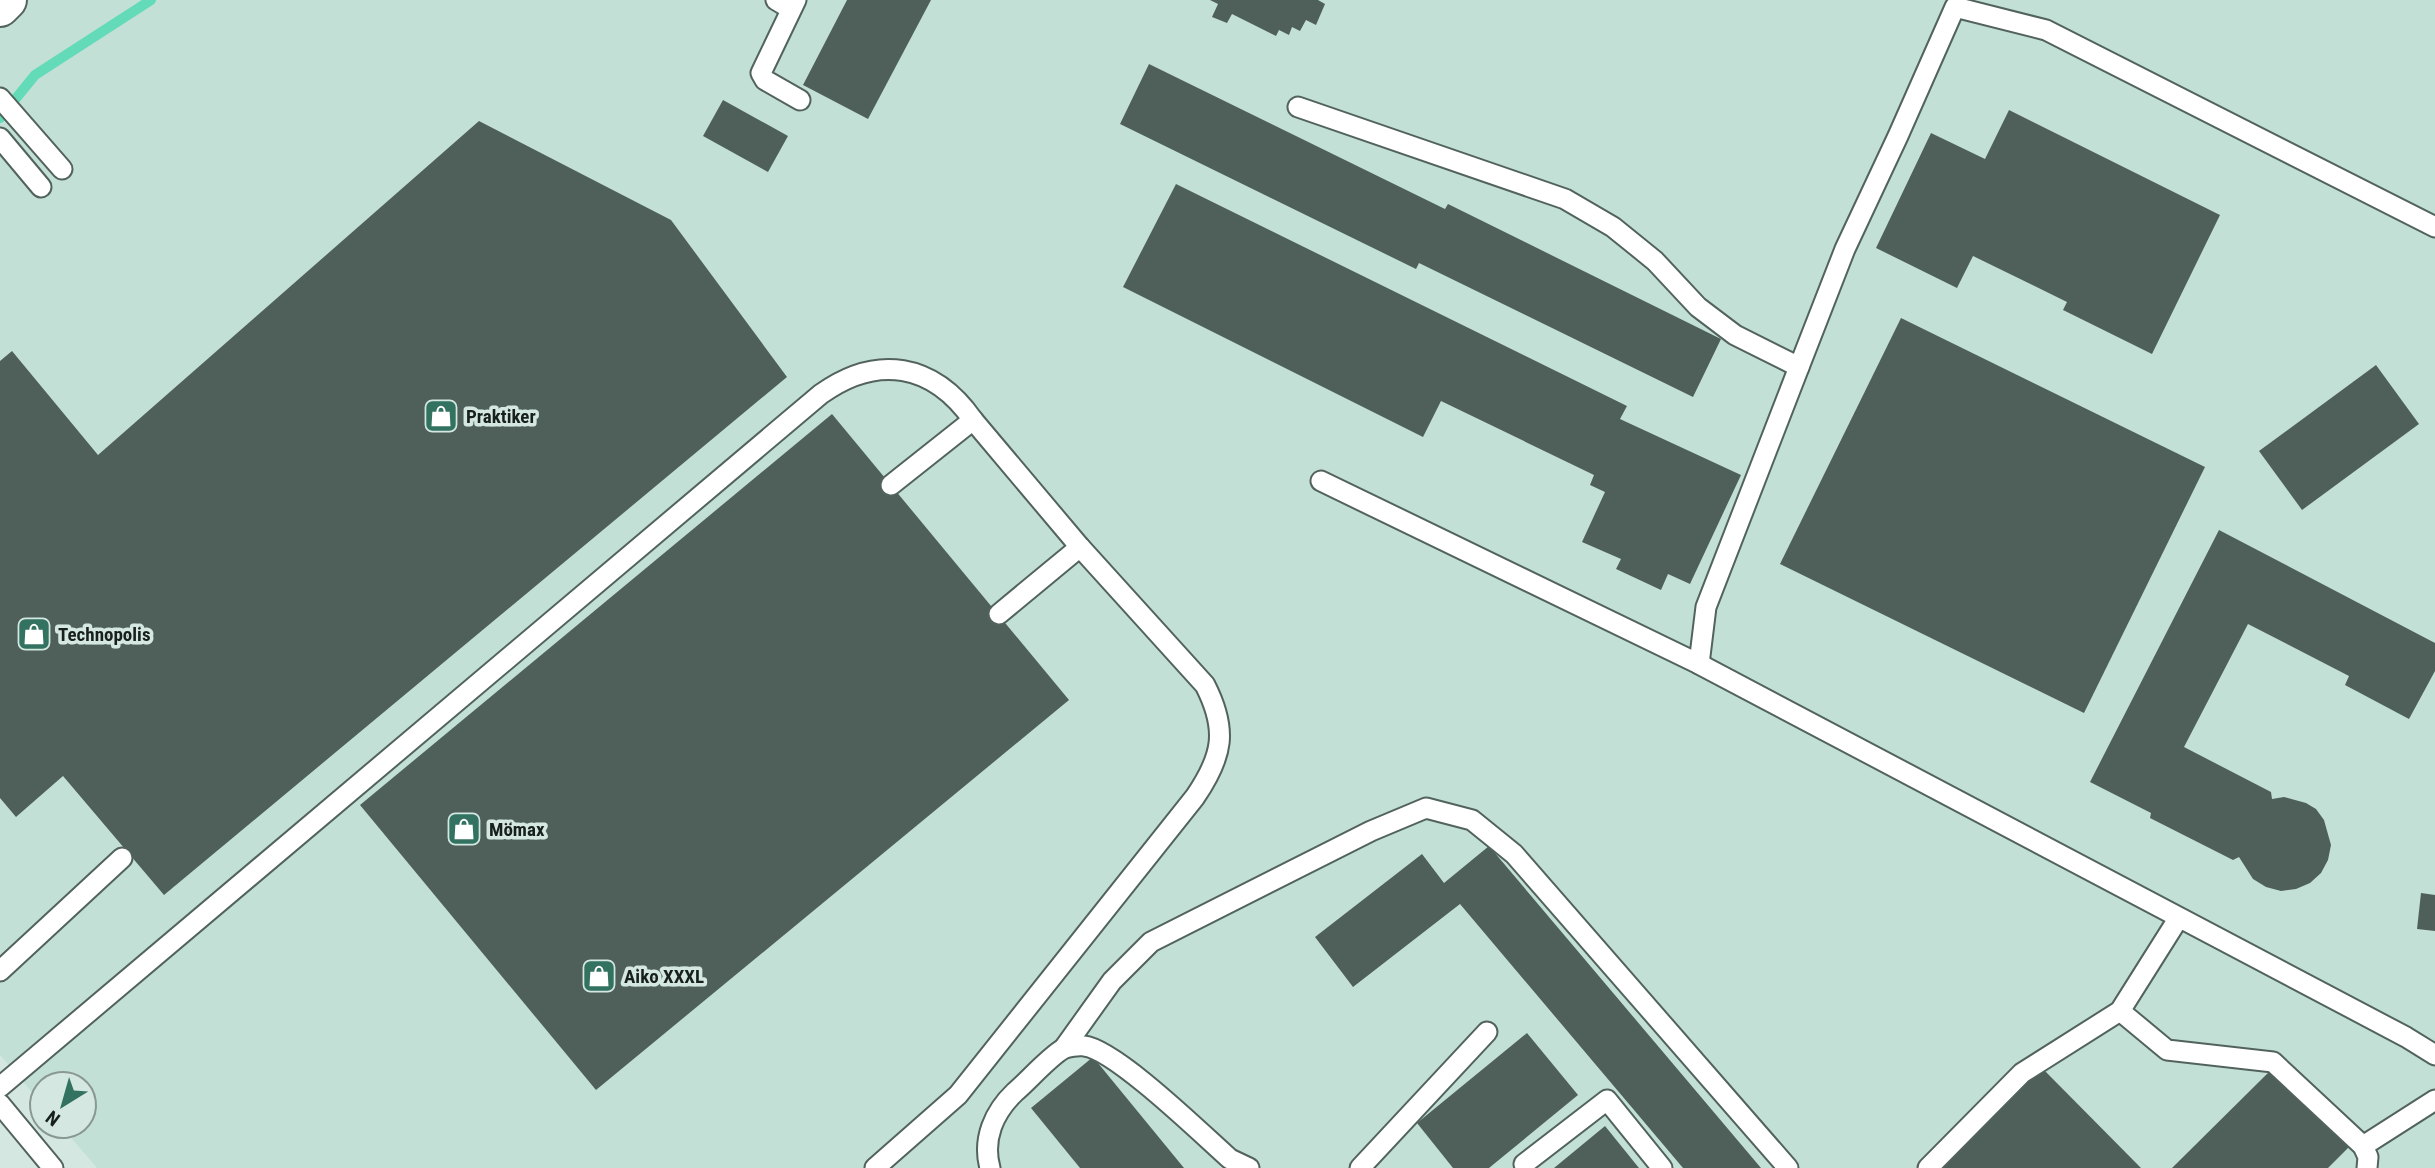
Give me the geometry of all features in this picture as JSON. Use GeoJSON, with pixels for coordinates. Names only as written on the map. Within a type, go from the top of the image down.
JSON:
{"type":"FeatureCollection","features":[{"type":"Feature","properties":{"kind":"lane"},"geometry":{"type":"LineString","coordinates":[[788,3],[761,73],[765,80],[800,100]]}},
{"type":"Feature","properties":{"kind":"lane"},"geometry":{"type":"LineString","coordinates":[[1699,664],[1706,607],[1845,249],[1899,136],[1955,8],[2046,30],[2435,227]]}},
{"type":"Feature","properties":{"kind":"lane"},"geometry":{"type":"LineString","coordinates":[[0,98],[62,169]]}},
{"type":"Feature","properties":{"kind":"lane"},"geometry":{"type":"LineString","coordinates":[[1298,107],[1565,199],[1614,227],[1654,261],[1698,307],[1735,335],[1799,367]]}},
{"type":"Feature","properties":{"kind":"lane"},"geometry":{"type":"LineString","coordinates":[[0,138],[41,187]]}},
{"type":"Feature","properties":{"kind":"lane"},"geometry":{"type":"LineString","coordinates":[[0,1087],[811,403],[839,381],[860,372],[891,369],[920,375],[941,385],[959,401],[1080,547],[1205,685],[1215,704],[1219,747],[1211,774],[1186,808],[958,1095],[874,1168]]}},
{"type":"Feature","properties":{"kind":"lane"},"geometry":{"type":"LineString","coordinates":[[891,485],[973,420]]}},
{"type":"Feature","properties":{"kind":"lane"},"geometry":{"type":"LineString","coordinates":[[1321,481],[1699,664],[2406,1037],[2435,1055]]}},
{"type":"Feature","properties":{"kind":"lane"},"geometry":{"type":"LineString","coordinates":[[999,614],[1080,547]]}},
{"type":"Feature","properties":{"kind":"lane"},"geometry":{"type":"LineString","coordinates":[[990,1168],[986,1154],[990,1127],[1004,1102],[1064,1048],[1112,981],[1151,942],[1371,831],[1426,808],[1472,820],[1514,854],[1788,1168]]}},
{"type":"Feature","properties":{"kind":"lane"},"geometry":{"type":"LineString","coordinates":[[0,971],[122,858]]}},
{"type":"Feature","properties":{"kind":"lane"},"geometry":{"type":"LineString","coordinates":[[1928,1168],[2022,1073],[2120,1011],[2178,919]]}},
{"type":"Feature","properties":{"kind":"lane"},"geometry":{"type":"LineString","coordinates":[[2120,1011],[2167,1050],[2273,1062],[2363,1146],[2368,1157],[2367,1168]]}},
{"type":"Feature","properties":{"kind":"lane"},"geometry":{"type":"LineString","coordinates":[[1371,1165],[1487,1032]]}},
{"type":"Feature","properties":{"kind":"lane"},"geometry":{"type":"LineString","coordinates":[[1064,1048],[1085,1046],[1109,1057],[1134,1074],[1230,1159],[1249,1168]]}},
{"type":"Feature","properties":{"kind":"lane"},"geometry":{"type":"LineString","coordinates":[[1524,1164],[1607,1100],[1662,1168]]}},
{"type":"Feature","properties":{"kind":"lane"},"geometry":{"type":"LineString","coordinates":[[2363,1146],[2435,1100]]}},
{"type":"Feature","properties":{"kind":"lane"},"geometry":{"type":"LineString","coordinates":[[0,1104],[54,1168]]}},
{"type":"Feature","properties":{"kind":"shaded area"},"geometry":{"type":"Polygon","coordinates":[[[0,0],[2435,0],[2435,1168],[97,1168],[73,1140],[98,1140],[98,1070],[28,1070],[28,1088],[0,1055],[0,0]]]}},
{"type":"Feature","properties":{"kind":"building"},"geometry":{"type":"Polygon","coordinates":[[[847,0],[931,0],[868,119],[803,85],[847,0]]]}},
{"type":"Feature","properties":{"kind":"building"},"geometry":{"type":"Polygon","coordinates":[[[1210,0],[1318,0],[1325,4],[1316,25],[1306,20],[1300,31],[1292,27],[1289,35],[1279,30],[1276,36],[1232,14],[1227,23],[1212,17],[1218,4],[1210,0]]]}},
{"type":"Feature","properties":{"kind":"building"},"geometry":{"type":"Polygon","coordinates":[[[1149,64],[1445,209],[1448,204],[1721,339],[1693,397],[1419,263],[1416,269],[1120,124],[1149,64]]]}},
{"type":"Feature","properties":{"kind":"building"},"geometry":{"type":"Polygon","coordinates":[[[723,100],[788,136],[768,172],[703,136],[723,100]]]}},
{"type":"Feature","properties":{"kind":"building"},"geometry":{"type":"Polygon","coordinates":[[[2009,110],[2220,215],[2152,354],[2063,310],[2067,302],[1973,256],[1957,288],[1876,248],[1931,133],[1985,159],[2009,110]]]}},
{"type":"Feature","properties":{"kind":"building","name":"Praktiker"},"geometry":{"type":"Polygon","coordinates":[[[479,121],[671,220],[787,377],[164,895],[63,776],[16,817],[0,798],[0,361],[12,351],[98,455],[479,121]]]}},
{"type":"Feature","properties":{"kind":"building"},"geometry":{"type":"Polygon","coordinates":[[[1176,184],[1627,406],[1620,419],[1741,475],[1690,584],[1668,574],[1661,590],[1616,569],[1621,559],[1582,542],[1605,492],[1590,485],[1594,475],[1441,401],[1423,437],[1123,287],[1176,184]]]}},
{"type":"Feature","properties":{"kind":"building"},"geometry":{"type":"Polygon","coordinates":[[[1901,318],[2205,467],[2084,713],[1780,564],[1901,318]]]}},
{"type":"Feature","properties":{"kind":"building"},"geometry":{"type":"Polygon","coordinates":[[[2376,365],[2419,424],[2302,510],[2259,451],[2376,365]]]}},
{"type":"Feature","properties":{"kind":"building"},"geometry":{"type":"Polygon","coordinates":[[[832,414],[1069,700],[596,1090],[360,805],[832,414]]]}},
{"type":"Feature","properties":{"kind":"building"},"geometry":{"type":"Polygon","coordinates":[[[2219,530],[2435,643],[2435,671],[2409,719],[2345,685],[2349,676],[2248,624],[2184,747],[2271,792],[2272,799],[2284,797],[2306,803],[2316,809],[2324,820],[2331,845],[2328,860],[2321,873],[2310,883],[2296,889],[2281,891],[2266,887],[2253,879],[2239,857],[2233,860],[2150,818],[2151,813],[2090,782],[2219,530]]]}},
{"type":"Feature","properties":{"kind":"building"},"geometry":{"type":"Polygon","coordinates":[[[1489,846],[1761,1168],[1683,1168],[1460,904],[1353,987],[1315,937],[1422,854],[1444,883],[1489,846]]]}},
{"type":"Feature","properties":{"kind":"building"},"geometry":{"type":"Polygon","coordinates":[[[2421,893],[2435,895],[2435,931],[2417,929],[2421,893]]]}},
{"type":"Feature","properties":{"kind":"building"},"geometry":{"type":"Polygon","coordinates":[[[1527,1033],[1578,1095],[1489,1168],[1453,1168],[1417,1123],[1527,1033]]]}},
{"type":"Feature","properties":{"kind":"building"},"geometry":{"type":"Polygon","coordinates":[[[1093,1057],[1184,1168],[1080,1168],[1031,1108],[1093,1057]]]}},
{"type":"Feature","properties":{"kind":"building"},"geometry":{"type":"Polygon","coordinates":[[[2040,1066],[2141,1168],[1937,1168],[2040,1066]]]}},
{"type":"Feature","properties":{"kind":"building"},"geometry":{"type":"Polygon","coordinates":[[[2275,1066],[2352,1144],[2328,1168],[2172,1168],[2275,1066]]]}},
{"type":"Feature","properties":{"kind":"building"},"geometry":{"type":"Polygon","coordinates":[[[1605,1126],[1639,1168],[1554,1168],[1605,1126]]]}},
{"type":"Feature","properties":{"kind":"waterway"},"geometry":{"type":"LineString","coordinates":[[0,118],[35,75],[151,0]]}},
{"type":"Feature","properties":{"kind":"place","name":"Praktiker"},"geometry":{"type":"Point","coordinates":[441,416]}},
{"type":"Feature","properties":{"kind":"place","name":"Technopolis"},"geometry":{"type":"Point","coordinates":[34,634]}},
{"type":"Feature","properties":{"kind":"place","name":"Mömax"},"geometry":{"type":"Point","coordinates":[464,829]}},
{"type":"Feature","properties":{"kind":"place","name":"Aiko XXXL"},"geometry":{"type":"Point","coordinates":[599,976]}}]}
